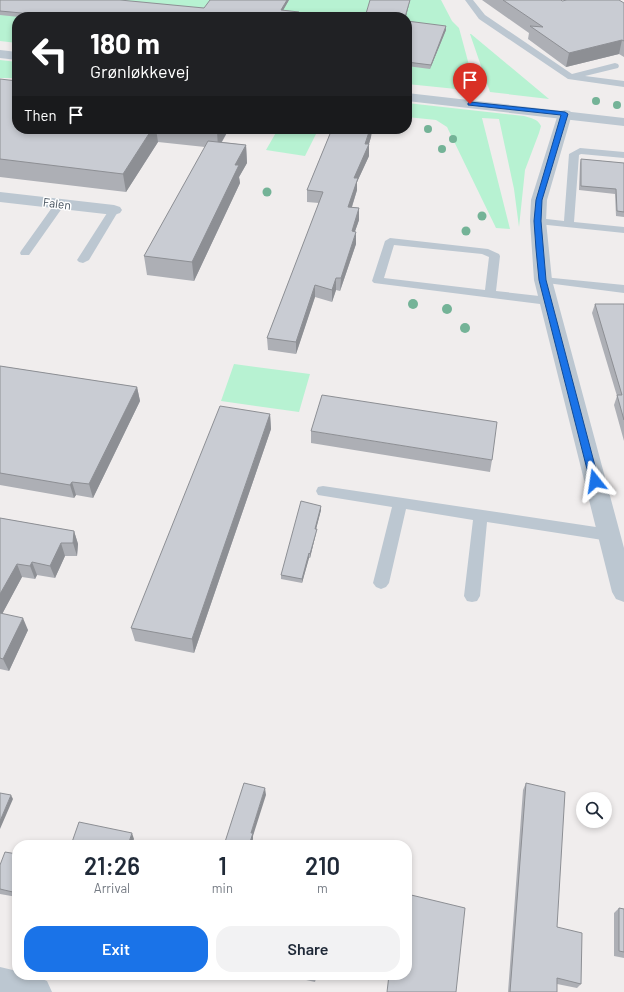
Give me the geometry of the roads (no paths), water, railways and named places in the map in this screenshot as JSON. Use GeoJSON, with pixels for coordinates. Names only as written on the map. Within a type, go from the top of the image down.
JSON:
{"type":"FeatureCollection","features":[{"type":"Feature","properties":{"kind":"street"},"geometry":{"type":"LineString","coordinates":[[0,54],[12,55]]}},
{"type":"Feature","properties":{"kind":"street"},"geometry":{"type":"LineString","coordinates":[[412,98],[624,122]]}},
{"type":"Feature","properties":{"kind":"street"},"geometry":{"type":"LineString","coordinates":[[565,114],[539,200],[538,221],[543,280],[615,541],[624,592]]}},
{"type":"Feature","properties":{"kind":"street","name":"Falen"},"geometry":{"type":"LineString","coordinates":[[0,197],[114,210]]}},
{"type":"Feature","properties":{"kind":"street"},"geometry":{"type":"LineString","coordinates":[[0,983],[36,992]]}},
{"type":"Feature","properties":{"kind":"lane"},"geometry":{"type":"LineString","coordinates":[[469,0],[482,17],[571,77],[624,84]]}},
{"type":"Feature","properties":{"kind":"lane"},"geometry":{"type":"LineString","coordinates":[[571,77],[615,66]]}},
{"type":"Feature","properties":{"kind":"lane"},"geometry":{"type":"LineString","coordinates":[[569,224],[574,154],[580,151],[624,155]]}},
{"type":"Feature","properties":{"kind":"lane"},"geometry":{"type":"LineString","coordinates":[[25,253],[60,204]]}},
{"type":"Feature","properties":{"kind":"lane"},"geometry":{"type":"LineString","coordinates":[[83,260],[114,210]]}},
{"type":"Feature","properties":{"kind":"lane"},"geometry":{"type":"LineString","coordinates":[[538,221],[624,230]]}},
{"type":"Feature","properties":{"kind":"lane"},"geometry":{"type":"LineString","coordinates":[[490,294],[495,256],[484,252],[390,240],[378,281],[548,301]]}},
{"type":"Feature","properties":{"kind":"lane"},"geometry":{"type":"LineString","coordinates":[[543,280],[624,290]]}},
{"type":"Feature","properties":{"kind":"lane"},"geometry":{"type":"LineString","coordinates":[[323,491],[481,515],[615,541]]}},
{"type":"Feature","properties":{"kind":"lane"},"geometry":{"type":"LineString","coordinates":[[381,583],[400,503]]}},
{"type":"Feature","properties":{"kind":"lane"},"geometry":{"type":"LineString","coordinates":[[472,596],[481,515]]}}]}
